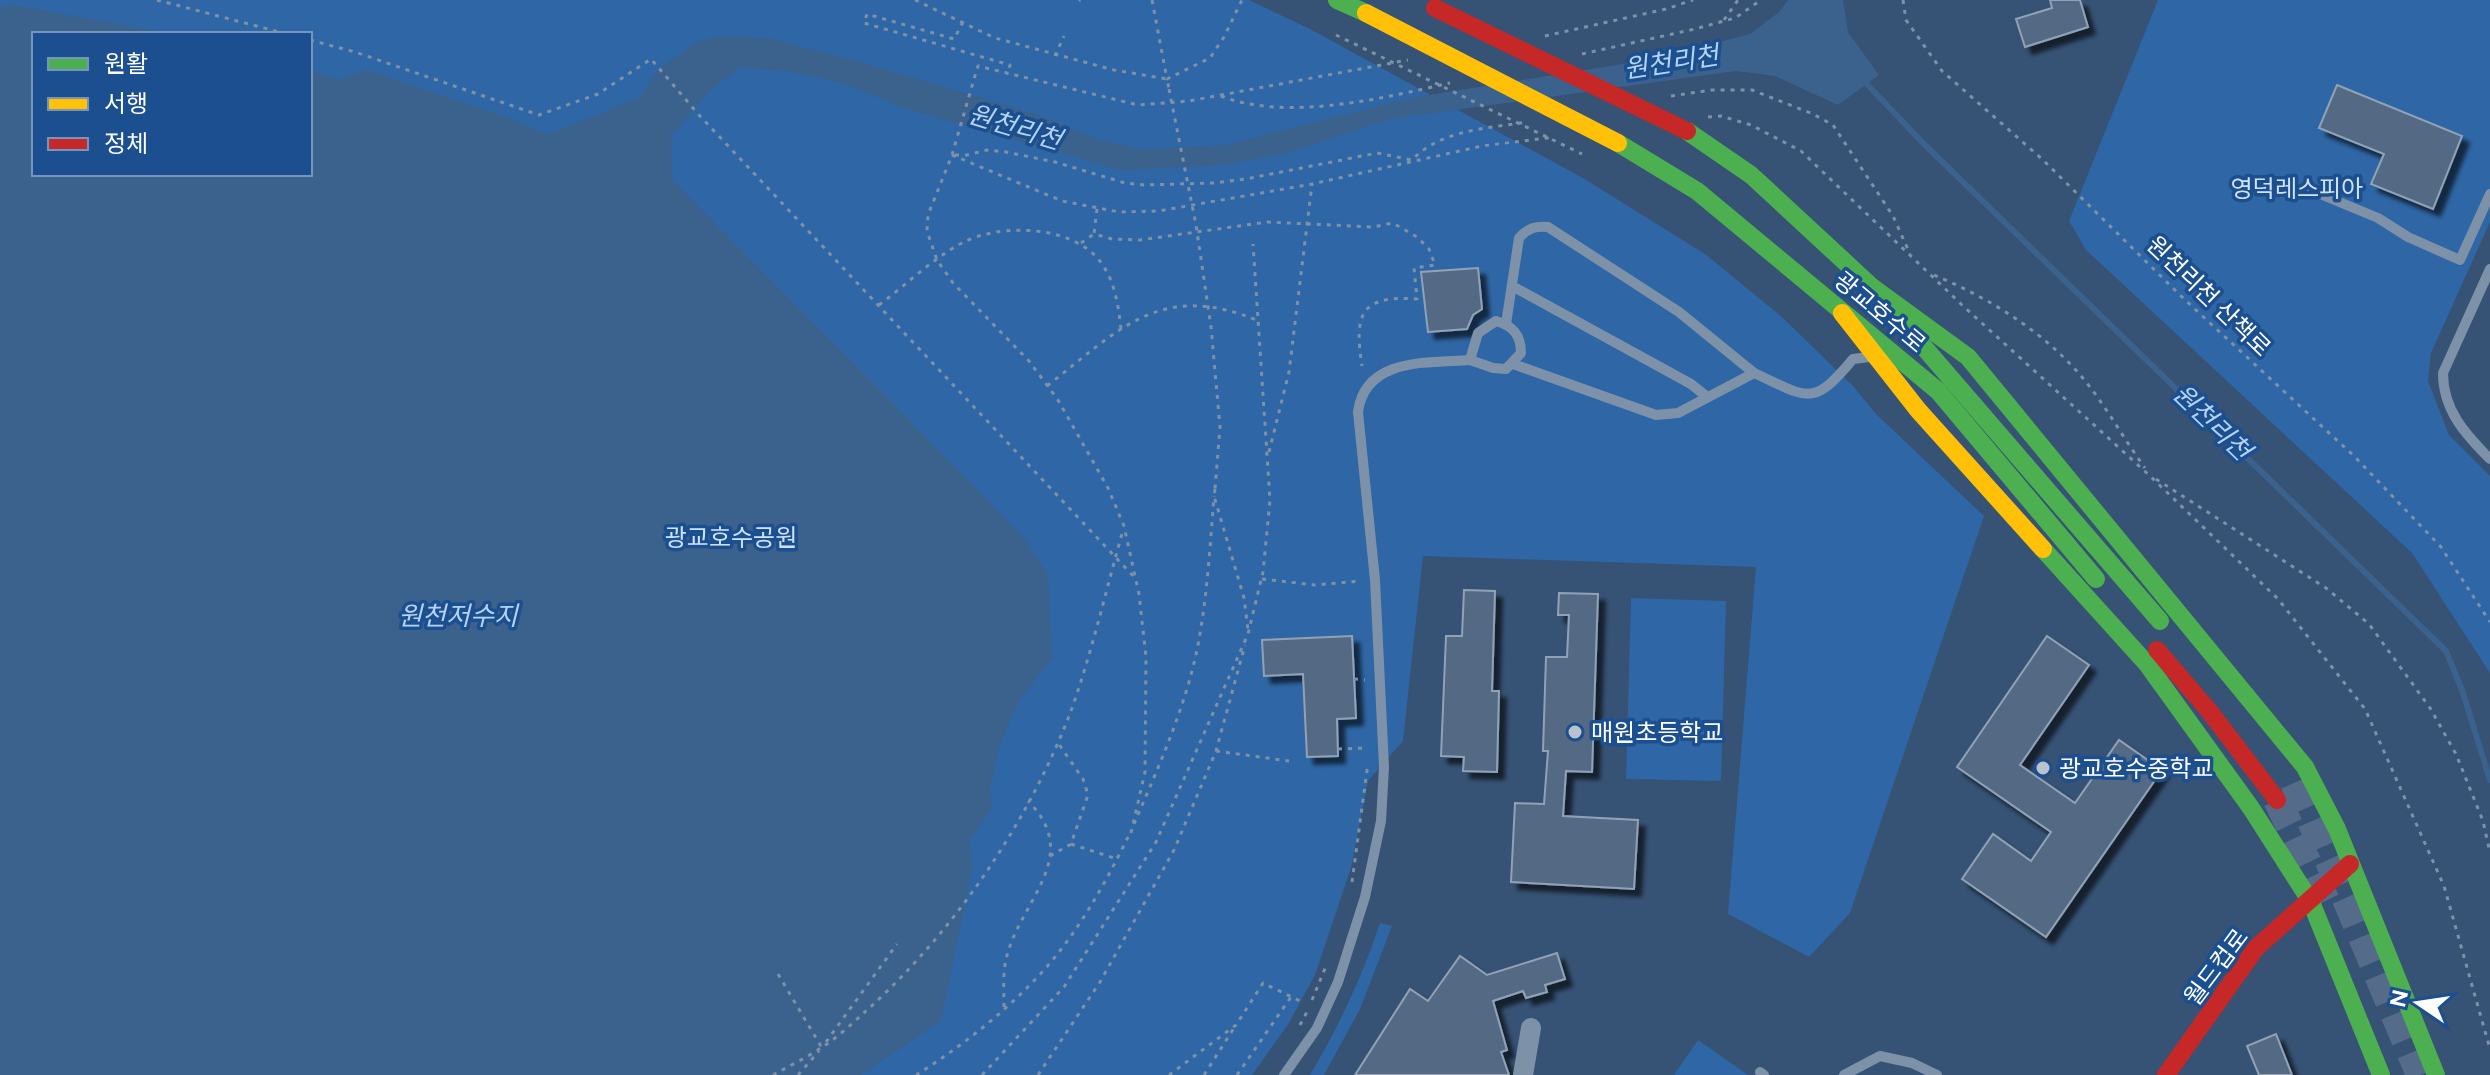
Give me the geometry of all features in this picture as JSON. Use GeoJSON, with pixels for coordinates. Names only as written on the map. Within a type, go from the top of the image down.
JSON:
{"type":"FeatureCollection","features":[{"type":"Feature","properties":{"kind":"main road","name":"광교호수로"},"geometry":{"type":"LineString","coordinates":[[1337,0],[1618,143],[1697,191],[1938,391],[2027,500],[2210,712],[2277,800]]}},
{"type":"Feature","properties":{"kind":"main road","name":"광교호수로"},"geometry":{"type":"LineString","coordinates":[[1427,4],[1687,131],[1751,175],[1872,287],[2186,651],[2274,758]]}},
{"type":"Feature","properties":{"kind":"main road"},"geometry":{"type":"LineString","coordinates":[[1872,287],[1968,357],[2305,767],[2337,829],[2436,1075]]}},
{"type":"Feature","properties":{"kind":"main road"},"geometry":{"type":"LineString","coordinates":[[1842,313],[1918,410],[2147,664],[2251,808],[2311,902],[2381,1075]]}},
{"type":"Feature","properties":{"kind":"main road","name":"월드컵로"},"geometry":{"type":"LineString","coordinates":[[2166,1075],[2256,948],[2350,864]]}},
{"type":"Feature","properties":{"kind":"street"},"geometry":{"type":"LineString","coordinates":[[1523,1075],[1531,1028]]}},
{"type":"Feature","properties":{"kind":"lane"},"geometry":{"type":"LineString","coordinates":[[2308,189],[2378,218],[2408,237],[2460,260],[2490,194]]}},
{"type":"Feature","properties":{"kind":"lane"},"geometry":{"type":"LineString","coordinates":[[1506,324],[1519,238],[1537,226],[1548,227],[1679,312],[1754,373],[1784,388],[1816,393],[1827,389],[1853,359],[1876,357]]}},
{"type":"Feature","properties":{"kind":"lane"},"geometry":{"type":"LineString","coordinates":[[2490,269],[2443,373],[2443,391],[2462,431],[2490,459]]}},
{"type":"Feature","properties":{"kind":"lane"},"geometry":{"type":"LineString","coordinates":[[1512,286],[1691,384],[1706,396]]}},
{"type":"Feature","properties":{"kind":"lane"},"geometry":{"type":"LineString","coordinates":[[1284,1075],[1317,1028],[1338,982],[1373,866],[1381,821],[1384,767],[1375,580],[1358,412],[1360,400],[1375,379],[1388,369],[1470,360],[1506,369],[1521,353],[1521,341],[1514,330],[1496,321],[1478,333],[1470,360]]}},
{"type":"Feature","properties":{"kind":"lane"},"geometry":{"type":"LineString","coordinates":[[1513,364],[1656,415],[1678,413],[1754,373]]}},
{"type":"Feature","properties":{"kind":"lane"},"geometry":{"type":"LineString","coordinates":[[1844,1075],[1880,1056],[1912,1063],[1937,1075]]}},
{"type":"Feature","properties":{"kind":"path"},"geometry":{"type":"LineString","coordinates":[[157,0],[279,32]]}},
{"type":"Feature","properties":{"kind":"path"},"geometry":{"type":"LineString","coordinates":[[915,0],[995,38],[1055,56],[1167,79],[1210,58],[1224,37],[1241,0]]}},
{"type":"Feature","properties":{"kind":"path"},"geometry":{"type":"LineString","coordinates":[[916,1075],[941,1059],[1004,1007],[1043,971],[1079,925],[1131,833],[1167,748],[1193,664],[1202,621],[1220,427],[1211,327],[1196,225],[1152,0]]}},
{"type":"Feature","properties":{"kind":"path"},"geometry":{"type":"LineString","coordinates":[[1534,38],[1666,9],[1693,0]]}},
{"type":"Feature","properties":{"kind":"path"},"geometry":{"type":"LineString","coordinates":[[1722,21],[1738,0]]}},
{"type":"Feature","properties":{"kind":"path","name":"원천리천 산책로"},"geometry":{"type":"LineString","coordinates":[[1903,0],[1906,20],[1942,71],[2042,159],[2184,299],[2354,456],[2441,547],[2490,622]]}},
{"type":"Feature","properties":{"kind":"path"},"geometry":{"type":"LineString","coordinates":[[963,22],[954,39],[867,14],[864,23],[1010,65],[1007,74]]}},
{"type":"Feature","properties":{"kind":"path"},"geometry":{"type":"LineString","coordinates":[[1336,35],[1582,154]]}},
{"type":"Feature","properties":{"kind":"path"},"geometry":{"type":"LineString","coordinates":[[1055,56],[1064,36]]}},
{"type":"Feature","properties":{"kind":"path"},"geometry":{"type":"LineString","coordinates":[[312,41],[355,52],[539,115],[598,94],[651,59],[699,115],[1136,579]]}},
{"type":"Feature","properties":{"kind":"path"},"geometry":{"type":"LineString","coordinates":[[1131,833],[1145,772],[1146,657],[1136,579],[1124,526],[1084,443],[1047,386],[1029,361],[953,283],[937,260],[927,231],[928,215],[952,155],[978,66],[1138,105],[1189,101],[1409,60]]}},
{"type":"Feature","properties":{"kind":"path"},"geometry":{"type":"LineString","coordinates":[[1662,97],[1692,92],[1752,90],[1833,125],[1893,216],[1911,256],[1930,273],[1962,287],[2041,338],[2081,375],[2149,475],[2326,588],[2369,624],[2430,708],[2456,754],[2483,821],[2490,853]]}},
{"type":"Feature","properties":{"kind":"path"},"geometry":{"type":"LineString","coordinates":[[952,155],[987,150],[1006,152],[1055,162],[1125,183],[1213,183],[1295,171],[1377,153],[1412,160],[1434,141],[1449,136],[1540,119]]}},
{"type":"Feature","properties":{"kind":"path"},"geometry":{"type":"LineString","coordinates":[[1268,456],[1289,372],[1312,184]]}},
{"type":"Feature","properties":{"kind":"path"},"geometry":{"type":"LineString","coordinates":[[1094,234],[1097,209]]}},
{"type":"Feature","properties":{"kind":"path"},"geometry":{"type":"LineString","coordinates":[[1079,244],[1094,234],[1112,239],[1140,240],[1267,222],[1373,227],[1393,223],[1417,237],[1429,249],[1435,265],[1414,268],[1417,299],[1381,299],[1370,306],[1361,318],[1358,331],[1362,366]]}},
{"type":"Feature","properties":{"kind":"path"},"geometry":{"type":"LineString","coordinates":[[879,305],[937,260],[974,237],[1011,230],[1049,233],[1079,244],[1098,258],[1107,272],[1117,302],[1121,329]]}},
{"type":"Feature","properties":{"kind":"path"},"geometry":{"type":"LineString","coordinates":[[1038,1075],[1100,982],[1174,850],[1216,751],[1248,634],[1262,579],[1270,500],[1253,244]]}},
{"type":"Feature","properties":{"kind":"path"},"geometry":{"type":"LineString","coordinates":[[1047,386],[1121,329],[1154,311],[1170,307],[1223,309],[1259,321]]}},
{"type":"Feature","properties":{"kind":"path"},"geometry":{"type":"LineString","coordinates":[[982,1075],[1064,987],[1156,842],[1248,634],[1244,598],[1214,496]]}},
{"type":"Feature","properties":{"kind":"path"},"geometry":{"type":"LineString","coordinates":[[773,1075],[822,1048],[889,990],[931,947],[979,882],[1028,801],[1058,742],[1075,696],[1124,526]]}},
{"type":"Feature","properties":{"kind":"path"},"geometry":{"type":"LineString","coordinates":[[1262,579],[1315,585],[1375,580]]}},
{"type":"Feature","properties":{"kind":"path"},"geometry":{"type":"LineString","coordinates":[[1354,679],[1365,679]]}},
{"type":"Feature","properties":{"kind":"path"},"geometry":{"type":"LineString","coordinates":[[1050,856],[1071,844],[1085,806],[1087,788],[1058,742]]}},
{"type":"Feature","properties":{"kind":"path"},"geometry":{"type":"LineString","coordinates":[[1338,749],[1368,748]]}},
{"type":"Feature","properties":{"kind":"path"},"geometry":{"type":"LineString","coordinates":[[1216,751],[1289,761]]}},
{"type":"Feature","properties":{"kind":"path"},"geometry":{"type":"LineString","coordinates":[[1350,894],[1368,766]]}},
{"type":"Feature","properties":{"kind":"path"},"geometry":{"type":"LineString","coordinates":[[1004,1007],[1007,953],[1020,921],[1046,877],[1050,856],[1047,824],[1028,801]]}},
{"type":"Feature","properties":{"kind":"path"},"geometry":{"type":"LineString","coordinates":[[1071,844],[1117,859]]}},
{"type":"Feature","properties":{"kind":"path"},"geometry":{"type":"LineString","coordinates":[[798,1075],[822,1048],[897,944]]}},
{"type":"Feature","properties":{"kind":"path"},"geometry":{"type":"LineString","coordinates":[[1295,1033],[1328,962]]}},
{"type":"Feature","properties":{"kind":"path"},"geometry":{"type":"LineString","coordinates":[[778,974],[822,1048]]}},
{"type":"Feature","properties":{"kind":"path"},"geometry":{"type":"LineString","coordinates":[[1204,1075],[1263,983],[1302,1002]]}},
{"type":"Feature","properties":{"kind":"path"},"geometry":{"type":"LineString","coordinates":[[1237,1075],[1291,997]]}},
{"type":"Feature","properties":{"kind":"path"},"geometry":{"type":"LineString","coordinates":[[1169,1075],[1236,1025]]}},
{"type":"Feature","properties":{"kind":"green space","name":"광교호수공원"},"geometry":{"type":"Polygon","coordinates":[[[0,0],[1249,0],[1310,29],[1583,178],[1705,254],[1782,317],[1853,386],[1876,414],[1984,516],[1850,913],[1809,957],[1728,914],[1756,567],[1423,556],[1403,741],[1368,781],[1351,868],[1315,975],[1289,1023],[1252,1075],[0,1075],[0,0]]]}},
{"type":"Feature","properties":{"kind":"green space","name":"영덕레스피아"},"geometry":{"type":"Polygon","coordinates":[[[2158,0],[2490,0],[2490,222],[2431,353],[2428,381],[2449,435],[2490,476],[2490,673],[2412,553],[2086,250],[2069,221],[2158,0]]]}},
{"type":"Feature","properties":{"kind":"green space"},"geometry":{"type":"Polygon","coordinates":[[[1631,598],[1726,601],[1721,781],[1626,779],[1631,598]]]}},
{"type":"Feature","properties":{"kind":"green space"},"geometry":{"type":"Polygon","coordinates":[[[1380,923],[1392,926],[1360,1009],[1324,1075],[1310,1075],[1349,1001],[1380,923]]]}},
{"type":"Feature","properties":{"kind":"green space"},"geometry":{"type":"Polygon","coordinates":[[[1698,1040],[1748,1075],[1674,1075],[1698,1040]]]}},
{"type":"Feature","properties":{"kind":"water","name":"원천저수지"},"geometry":{"type":"Polygon","coordinates":[[[1788,0],[1843,0],[1848,32],[1879,75],[1838,105],[1775,76],[1736,71],[1390,119],[1284,154],[1222,165],[1120,170],[904,108],[842,83],[787,71],[740,67],[710,91],[671,136],[672,180],[1023,536],[1048,575],[1052,658],[1018,702],[998,750],[990,789],[992,808],[969,841],[973,864],[941,1021],[861,1075],[0,1075],[0,8],[12,5],[162,32],[32,32],[32,176],[312,176],[312,71],[339,80],[367,70],[511,119],[547,135],[639,98],[658,70],[697,42],[722,36],[773,39],[863,63],[1036,114],[1099,140],[1144,150],[1226,145],[1410,98],[1654,59],[1750,34],[1779,12],[1788,0]]]}},
{"type":"Feature","properties":{"kind":"building"},"geometry":{"type":"Polygon","coordinates":[[[2050,0],[2080,0],[2088,27],[2025,47],[2016,19],[2052,8],[2050,0]]]}},
{"type":"Feature","properties":{"kind":"building"},"geometry":{"type":"Polygon","coordinates":[[[2337,85],[2462,136],[2433,209],[2371,184],[2384,154],[2319,128],[2337,85]]]}},
{"type":"Feature","properties":{"kind":"building"},"geometry":{"type":"Polygon","coordinates":[[[1478,268],[1482,309],[1473,315],[1467,329],[1428,332],[1421,272],[1478,268]]]}},
{"type":"Feature","properties":{"kind":"building"},"geometry":{"type":"Polygon","coordinates":[[[1464,590],[1495,591],[1492,691],[1499,691],[1497,772],[1463,771],[1464,757],[1441,756],[1446,636],[1462,636],[1464,590]]]}},
{"type":"Feature","properties":{"kind":"building"},"geometry":{"type":"Polygon","coordinates":[[[1559,593],[1598,594],[1592,772],[1566,771],[1563,816],[1638,820],[1634,889],[1511,882],[1515,803],[1544,804],[1548,751],[1543,751],[1546,657],[1567,657],[1569,615],[1558,615],[1559,593]]]}},
{"type":"Feature","properties":{"kind":"building"},"geometry":{"type":"Polygon","coordinates":[[[1352,636],[1356,718],[1337,719],[1338,756],[1307,757],[1303,674],[1264,676],[1262,640],[1352,636]]]}},
{"type":"Feature","properties":{"kind":"building"},"geometry":{"type":"Polygon","coordinates":[[[2047,636],[2089,665],[2020,765],[2075,803],[2119,740],[2162,770],[2046,937],[1962,879],[1993,834],[2031,861],[2051,832],[1957,767],[2047,636]]]}},
{"type":"Feature","properties":{"kind":"building"},"geometry":{"type":"Polygon","coordinates":[[[1557,953],[1565,979],[1545,985],[1547,992],[1526,998],[1523,991],[1493,1001],[1507,1050],[1501,1052],[1509,1075],[1355,1075],[1410,989],[1428,1001],[1460,956],[1487,975],[1557,953]]]}},
{"type":"Feature","properties":{"kind":"building"},"geometry":{"type":"Polygon","coordinates":[[[2276,1034],[2292,1075],[2259,1075],[2247,1046],[2276,1034]]]}},
{"type":"Feature","properties":{"kind":"waterway","name":"원천리천"},"geometry":{"type":"LineString","coordinates":[[1863,80],[1923,143],[2446,651],[2462,690],[2490,780]]}},
{"type":"Feature","properties":{"kind":"tunnel"},"geometry":{"type":"LineString","coordinates":[[2294,783],[2420,1075]]}},
{"type":"Feature","properties":{"kind":"tunnel"},"geometry":{"type":"LineString","coordinates":[[2277,800],[2331,911]]}},
{"type":"Feature","properties":{"kind":"traffic: fast"},"geometry":{"type":"LineString","coordinates":[[1337,0],[1366,13]]}},
{"type":"Feature","properties":{"kind":"traffic: fast"},"geometry":{"type":"LineString","coordinates":[[1687,131],[1751,175],[1872,287],[2160,621]]}},
{"type":"Feature","properties":{"kind":"traffic: fast"},"geometry":{"type":"LineString","coordinates":[[1618,143],[1697,191],[1938,391],[2096,579]]}},
{"type":"Feature","properties":{"kind":"traffic: fast"},"geometry":{"type":"LineString","coordinates":[[1872,287],[1968,357],[2305,767],[2337,829],[2436,1075]]}},
{"type":"Feature","properties":{"kind":"traffic: fast"},"geometry":{"type":"LineString","coordinates":[[2043,549],[2147,664],[2251,808],[2311,902],[2381,1075]]}},
{"type":"Feature","properties":{"kind":"traffic: slow"},"geometry":{"type":"LineString","coordinates":[[1366,13],[1618,143]]}},
{"type":"Feature","properties":{"kind":"traffic: slow"},"geometry":{"type":"LineString","coordinates":[[1842,313],[1918,410],[2043,549]]}},
{"type":"Feature","properties":{"kind":"traffic: jam"},"geometry":{"type":"LineString","coordinates":[[1435,8],[1687,131]]}},
{"type":"Feature","properties":{"kind":"traffic: jam"},"geometry":{"type":"LineString","coordinates":[[2157,650],[2210,712],[2277,800]]}},
{"type":"Feature","properties":{"kind":"traffic: jam"},"geometry":{"type":"LineString","coordinates":[[2166,1075],[2256,948],[2350,864]]}},
{"type":"Feature","properties":{"kind":"place","name":"매원초등학교"},"geometry":{"type":"Point","coordinates":[1575,732]}},
{"type":"Feature","properties":{"kind":"place","name":"광교호수중학교"},"geometry":{"type":"Point","coordinates":[2043,768]}}]}
